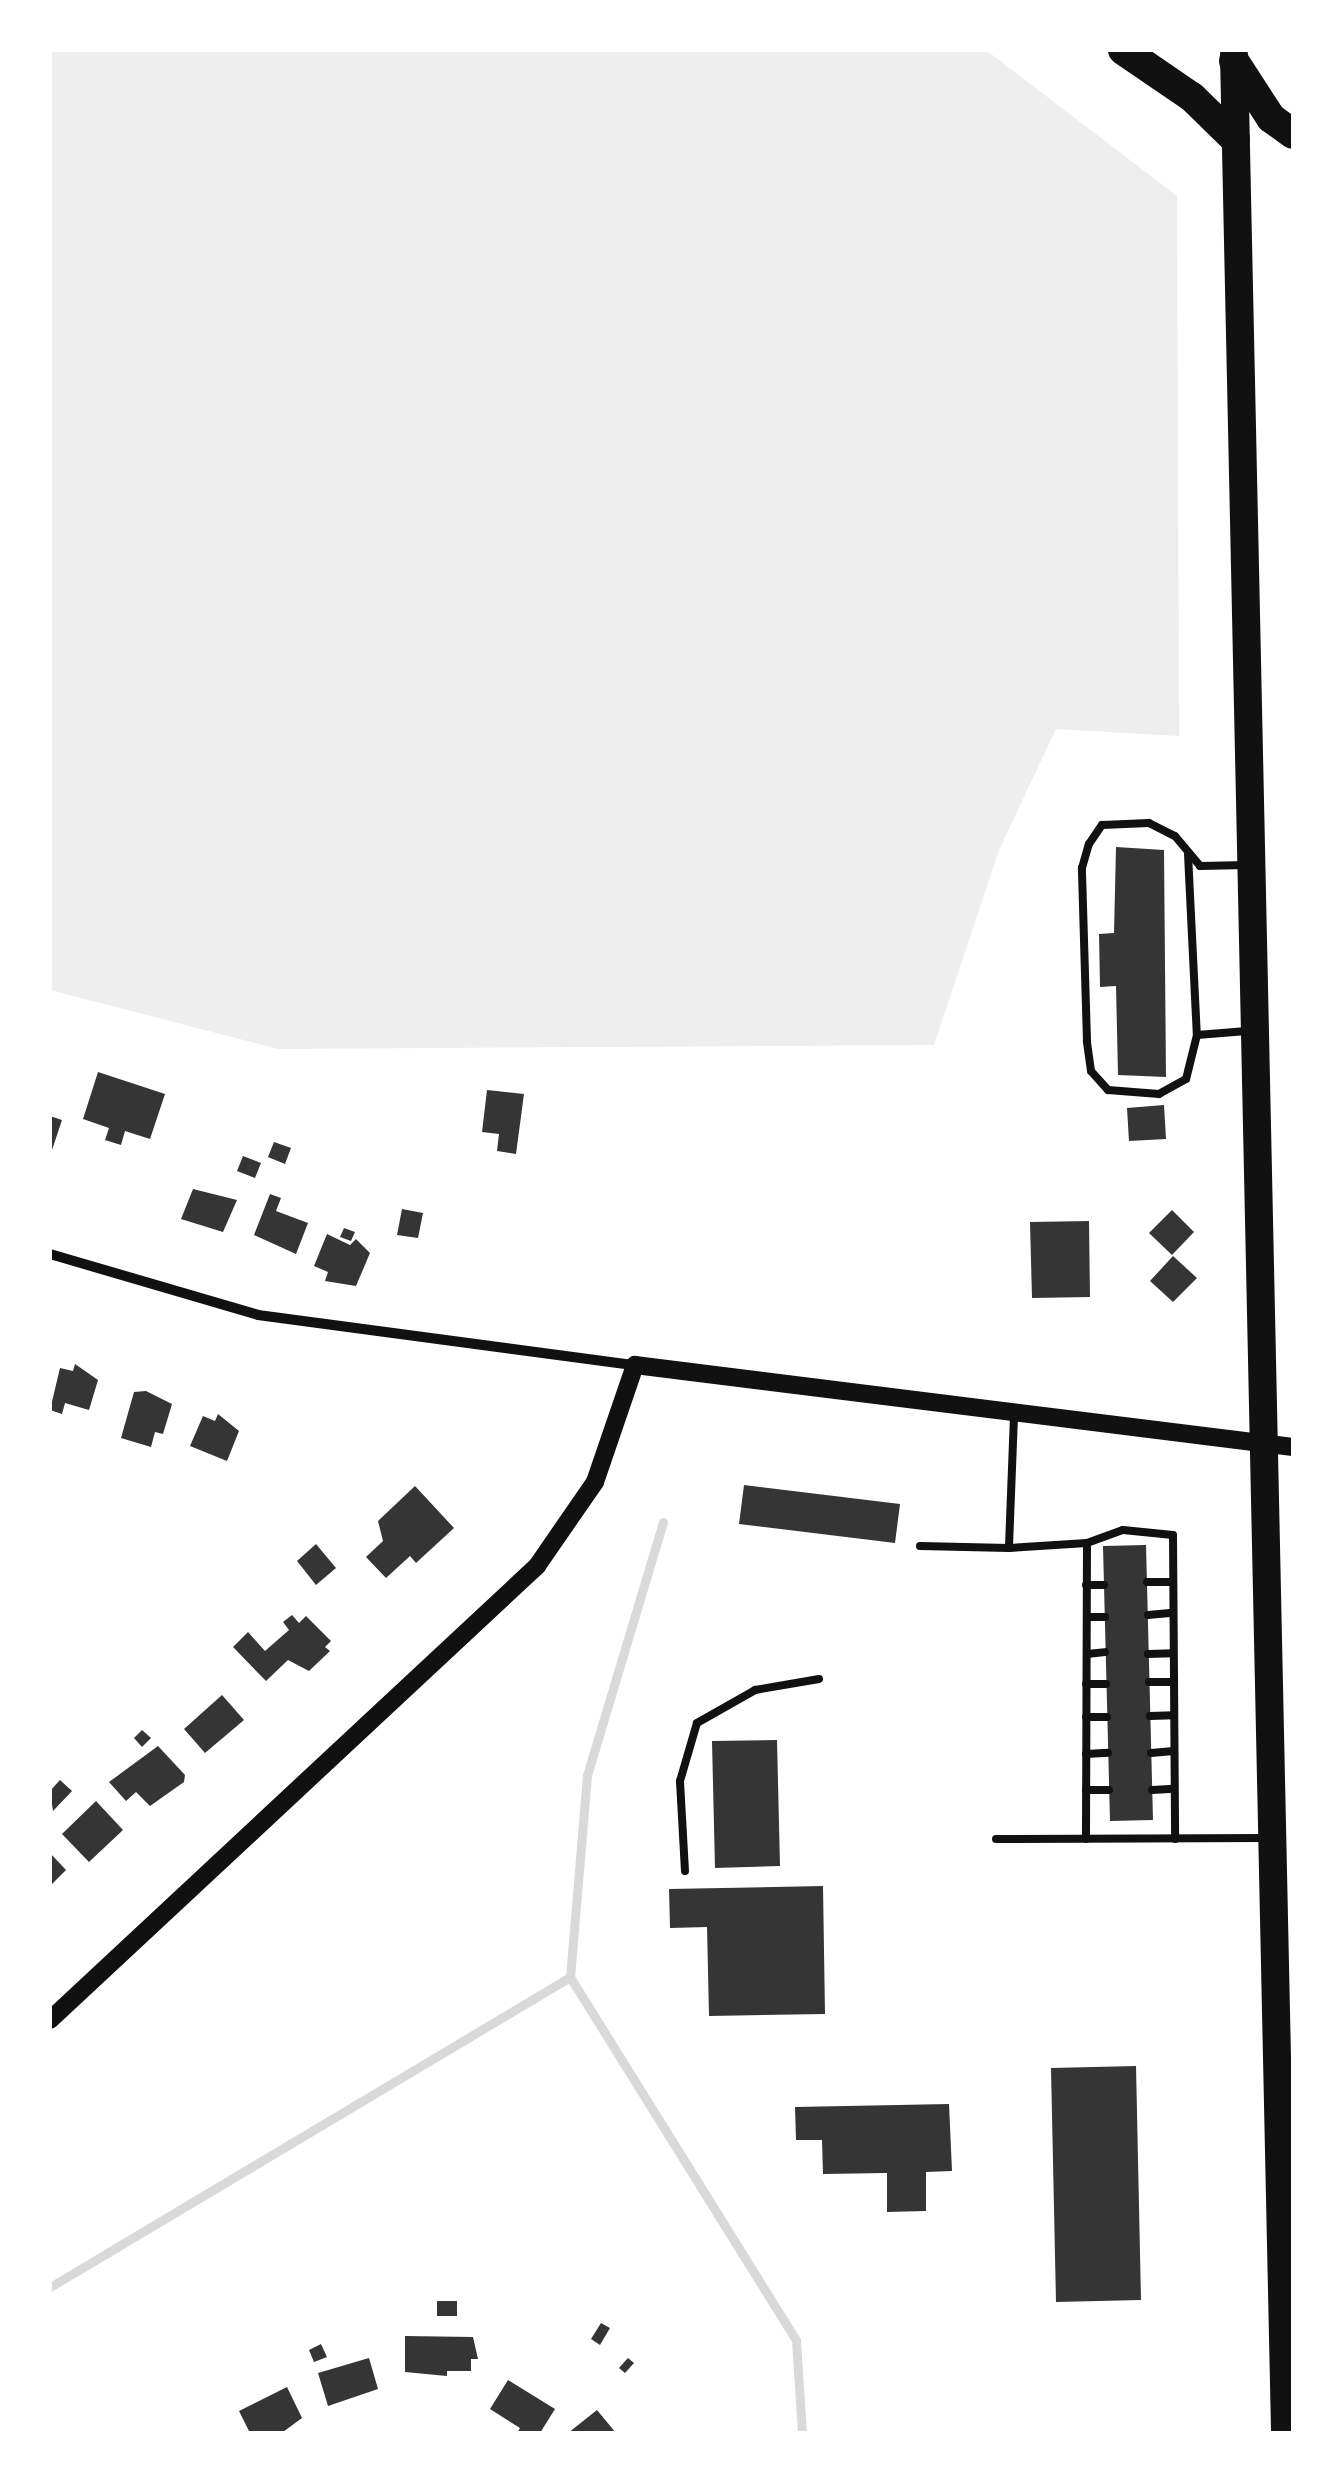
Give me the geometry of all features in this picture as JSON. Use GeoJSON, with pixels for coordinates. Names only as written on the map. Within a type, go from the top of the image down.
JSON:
{"type":"FeatureCollection","features":[{"type":"Feature","properties":{"kind":"highway"},"geometry":{"type":"LineString","coordinates":[[1123,50],[1192,97],[1235,139]]}},
{"type":"Feature","properties":{"kind":"highway"},"geometry":{"type":"LineString","coordinates":[[1234,56],[1285,2433]]}},
{"type":"Feature","properties":{"kind":"highway"},"geometry":{"type":"LineString","coordinates":[[1234,56],[1271,118],[1293,134]]}},
{"type":"Feature","properties":{"kind":"street"},"geometry":{"type":"LineString","coordinates":[[50,1254],[258,1316],[1293,1447]]}},
{"type":"Feature","properties":{"kind":"street"},"geometry":{"type":"LineString","coordinates":[[53,2012],[537,1566],[594,1482],[635,1366]]}},
{"type":"Feature","properties":{"kind":"lane"},"geometry":{"type":"LineString","coordinates":[[1188,854],[1197,1035],[1186,1079],[1159,1094],[1108,1090],[1092,1071],[1082,868],[1089,844],[1102,826],[1149,823],[1176,836],[1200,866],[1252,864]]}},
{"type":"Feature","properties":{"kind":"lane"},"geometry":{"type":"LineString","coordinates":[[1197,1035],[1255,1030]]}},
{"type":"Feature","properties":{"kind":"lane"},"geometry":{"type":"LineString","coordinates":[[1009,1548],[1014,1411]]}},
{"type":"Feature","properties":{"kind":"lane"},"geometry":{"type":"LineString","coordinates":[[920,1546],[1009,1548],[1087,1543],[1123,1530],[1173,1535],[1175,1839]]}},
{"type":"Feature","properties":{"kind":"lane"},"geometry":{"type":"LineString","coordinates":[[1086,1839],[1087,1543]]}},
{"type":"Feature","properties":{"kind":"lane"},"geometry":{"type":"LineString","coordinates":[[1147,1582],[1173,1582]]}},
{"type":"Feature","properties":{"kind":"lane"},"geometry":{"type":"LineString","coordinates":[[1086,1585],[1104,1585]]}},
{"type":"Feature","properties":{"kind":"lane"},"geometry":{"type":"LineString","coordinates":[[1148,1615],[1174,1614]]}},
{"type":"Feature","properties":{"kind":"lane"},"geometry":{"type":"LineString","coordinates":[[1087,1617],[1105,1617]]}},
{"type":"Feature","properties":{"kind":"lane"},"geometry":{"type":"LineString","coordinates":[[1087,1654],[1106,1652]]}},
{"type":"Feature","properties":{"kind":"lane"},"geometry":{"type":"LineString","coordinates":[[1148,1654],[1174,1652]]}},
{"type":"Feature","properties":{"kind":"lane"},"geometry":{"type":"LineString","coordinates":[[685,1871],[680,1781],[697,1722],[756,1690],[819,1679]]}},
{"type":"Feature","properties":{"kind":"lane"},"geometry":{"type":"LineString","coordinates":[[1149,1682],[1174,1682]]}},
{"type":"Feature","properties":{"kind":"lane"},"geometry":{"type":"LineString","coordinates":[[1086,1684],[1106,1684]]}},
{"type":"Feature","properties":{"kind":"lane"},"geometry":{"type":"LineString","coordinates":[[1150,1716],[1174,1714]]}},
{"type":"Feature","properties":{"kind":"lane"},"geometry":{"type":"LineString","coordinates":[[1086,1718],[1107,1717]]}},
{"type":"Feature","properties":{"kind":"lane"},"geometry":{"type":"LineString","coordinates":[[1151,1753],[1174,1752]]}},
{"type":"Feature","properties":{"kind":"lane"},"geometry":{"type":"LineString","coordinates":[[1086,1754],[1108,1753]]}},
{"type":"Feature","properties":{"kind":"lane"},"geometry":{"type":"LineString","coordinates":[[1152,1790],[1174,1789]]}},
{"type":"Feature","properties":{"kind":"lane"},"geometry":{"type":"LineString","coordinates":[[1086,1790],[1109,1790]]}},
{"type":"Feature","properties":{"kind":"lane"},"geometry":{"type":"LineString","coordinates":[[996,1839],[1271,1839]]}},
{"type":"Feature","properties":{"kind":"shaded area"},"geometry":{"type":"Polygon","coordinates":[[[50,50],[986,50],[1177,196],[1179,736],[1056,729],[999,850],[934,1045],[278,1049],[50,990],[50,50]]]}},
{"type":"Feature","properties":{"kind":"building"},"geometry":{"type":"Polygon","coordinates":[[[1116,847],[1164,850],[1166,1077],[1118,1075],[1116,986],[1100,987],[1099,934],[1114,933],[1116,847]]]}},
{"type":"Feature","properties":{"kind":"building"},"geometry":{"type":"Polygon","coordinates":[[[98,1072],[165,1094],[150,1139],[125,1131],[121,1145],[105,1140],[109,1128],[83,1119],[98,1072]]]}},
{"type":"Feature","properties":{"kind":"building"},"geometry":{"type":"Polygon","coordinates":[[[487,1090],[524,1094],[516,1154],[497,1151],[499,1134],[482,1132],[487,1090]]]}},
{"type":"Feature","properties":{"kind":"building"},"geometry":{"type":"Polygon","coordinates":[[[1164,1105],[1166,1139],[1129,1141],[1127,1108],[1164,1105]]]}},
{"type":"Feature","properties":{"kind":"building"},"geometry":{"type":"Polygon","coordinates":[[[50,1116],[62,1120],[51,1153],[50,1153],[50,1116]]]}},
{"type":"Feature","properties":{"kind":"building"},"geometry":{"type":"Polygon","coordinates":[[[274,1142],[291,1148],[285,1164],[268,1157],[274,1142]]]}},
{"type":"Feature","properties":{"kind":"building"},"geometry":{"type":"Polygon","coordinates":[[[243,1156],[261,1163],[255,1178],[237,1171],[243,1156]]]}},
{"type":"Feature","properties":{"kind":"building"},"geometry":{"type":"Polygon","coordinates":[[[193,1189],[237,1200],[223,1232],[181,1219],[193,1189]]]}},
{"type":"Feature","properties":{"kind":"building"},"geometry":{"type":"Polygon","coordinates":[[[270,1194],[281,1198],[276,1211],[308,1223],[296,1254],[254,1235],[270,1194]]]}},
{"type":"Feature","properties":{"kind":"building"},"geometry":{"type":"Polygon","coordinates":[[[402,1209],[423,1213],[418,1238],[397,1235],[402,1209]]]}},
{"type":"Feature","properties":{"kind":"building"},"geometry":{"type":"Polygon","coordinates":[[[1172,1210],[1194,1232],[1172,1255],[1149,1233],[1172,1210]]]}},
{"type":"Feature","properties":{"kind":"building"},"geometry":{"type":"Polygon","coordinates":[[[1089,1221],[1090,1297],[1032,1298],[1030,1222],[1089,1221]]]}},
{"type":"Feature","properties":{"kind":"building"},"geometry":{"type":"Polygon","coordinates":[[[344,1228],[355,1232],[351,1241],[340,1237],[344,1228]]]}},
{"type":"Feature","properties":{"kind":"building"},"geometry":{"type":"Polygon","coordinates":[[[327,1234],[350,1245],[356,1239],[370,1253],[356,1286],[325,1281],[328,1272],[314,1266],[327,1234]]]}},
{"type":"Feature","properties":{"kind":"building"},"geometry":{"type":"Polygon","coordinates":[[[1173,1256],[1197,1278],[1173,1302],[1150,1281],[1173,1256]]]}},
{"type":"Feature","properties":{"kind":"building"},"geometry":{"type":"Polygon","coordinates":[[[75,1364],[98,1380],[89,1410],[65,1403],[62,1414],[50,1410],[60,1368],[73,1371],[75,1364]]]}},
{"type":"Feature","properties":{"kind":"building"},"geometry":{"type":"Polygon","coordinates":[[[146,1391],[172,1404],[163,1434],[155,1432],[151,1447],[121,1438],[134,1392],[146,1391]]]}},
{"type":"Feature","properties":{"kind":"building"},"geometry":{"type":"Polygon","coordinates":[[[218,1414],[239,1431],[227,1461],[190,1446],[203,1416],[215,1421],[218,1414]]]}},
{"type":"Feature","properties":{"kind":"building"},"geometry":{"type":"Polygon","coordinates":[[[744,1485],[900,1504],[895,1543],[739,1524],[744,1485]]]}},
{"type":"Feature","properties":{"kind":"building"},"geometry":{"type":"Polygon","coordinates":[[[415,1486],[454,1528],[416,1563],[410,1556],[386,1578],[366,1557],[383,1541],[378,1521],[415,1486]]]}},
{"type":"Feature","properties":{"kind":"building"},"geometry":{"type":"Polygon","coordinates":[[[316,1544],[336,1568],[316,1585],[297,1561],[316,1544]]]}},
{"type":"Feature","properties":{"kind":"building"},"geometry":{"type":"Polygon","coordinates":[[[1146,1545],[1153,1820],[1110,1821],[1103,1546],[1146,1545]]]}},
{"type":"Feature","properties":{"kind":"building"},"geometry":{"type":"Polygon","coordinates":[[[292,1615],[299,1623],[306,1616],[331,1641],[325,1647],[330,1651],[309,1671],[288,1660],[266,1681],[233,1647],[248,1632],[265,1651],[289,1630],[283,1622],[292,1615]]]}},
{"type":"Feature","properties":{"kind":"building"},"geometry":{"type":"Polygon","coordinates":[[[222,1695],[244,1720],[205,1753],[184,1729],[222,1695]]]}},
{"type":"Feature","properties":{"kind":"building"},"geometry":{"type":"Polygon","coordinates":[[[142,1730],[151,1738],[142,1747],[134,1738],[142,1730]]]}},
{"type":"Feature","properties":{"kind":"building"},"geometry":{"type":"Polygon","coordinates":[[[777,1740],[780,1866],[715,1868],[712,1741],[777,1740]]]}},
{"type":"Feature","properties":{"kind":"building"},"geometry":{"type":"Polygon","coordinates":[[[158,1746],[185,1775],[184,1782],[150,1806],[136,1792],[126,1801],[109,1782],[158,1746]]]}},
{"type":"Feature","properties":{"kind":"building"},"geometry":{"type":"Polygon","coordinates":[[[60,1780],[72,1791],[53,1811],[50,1791],[60,1780]]]}},
{"type":"Feature","properties":{"kind":"building"},"geometry":{"type":"Polygon","coordinates":[[[96,1801],[123,1830],[89,1862],[62,1834],[96,1801]]]}},
{"type":"Feature","properties":{"kind":"building"},"geometry":{"type":"Polygon","coordinates":[[[50,1853],[66,1870],[50,1886],[50,1853]]]}},
{"type":"Feature","properties":{"kind":"building"},"geometry":{"type":"Polygon","coordinates":[[[823,1886],[825,2014],[709,2016],[707,1927],[670,1928],[669,1889],[823,1886]]]}},
{"type":"Feature","properties":{"kind":"building"},"geometry":{"type":"Polygon","coordinates":[[[1136,2066],[1141,2300],[1056,2302],[1051,2068],[1136,2066]]]}},
{"type":"Feature","properties":{"kind":"building"},"geometry":{"type":"Polygon","coordinates":[[[949,2104],[952,2171],[926,2172],[926,2211],[887,2212],[887,2173],[823,2174],[822,2140],[796,2140],[795,2107],[949,2104]]]}},
{"type":"Feature","properties":{"kind":"building"},"geometry":{"type":"Polygon","coordinates":[[[437,2301],[457,2301],[457,2316],[437,2316],[437,2301]]]}},
{"type":"Feature","properties":{"kind":"building"},"geometry":{"type":"Polygon","coordinates":[[[601,2323],[610,2328],[600,2345],[591,2339],[601,2323]]]}},
{"type":"Feature","properties":{"kind":"building"},"geometry":{"type":"Polygon","coordinates":[[[405,2336],[473,2337],[478,2359],[471,2359],[471,2371],[447,2371],[447,2376],[405,2372],[405,2336]]]}},
{"type":"Feature","properties":{"kind":"building"},"geometry":{"type":"Polygon","coordinates":[[[321,2344],[327,2357],[314,2362],[309,2350],[321,2344]]]}},
{"type":"Feature","properties":{"kind":"building"},"geometry":{"type":"Polygon","coordinates":[[[369,2358],[378,2389],[328,2406],[318,2373],[369,2358]]]}},
{"type":"Feature","properties":{"kind":"building"},"geometry":{"type":"Polygon","coordinates":[[[628,2358],[634,2363],[625,2373],[619,2368],[628,2358]]]}},
{"type":"Feature","properties":{"kind":"building"},"geometry":{"type":"Polygon","coordinates":[[[508,2380],[555,2409],[540,2433],[517,2433],[520,2428],[490,2409],[508,2380]]]}},
{"type":"Feature","properties":{"kind":"building"},"geometry":{"type":"Polygon","coordinates":[[[287,2387],[302,2418],[283,2432],[250,2433],[239,2411],[287,2387]]]}},
{"type":"Feature","properties":{"kind":"building"},"geometry":{"type":"Polygon","coordinates":[[[597,2410],[616,2433],[568,2433],[597,2410]]]}},
{"type":"Feature","properties":{"kind":"waterway"},"geometry":{"type":"LineString","coordinates":[[663,1522],[587,1775],[570,1977],[796,2340],[802,2433]]}},
{"type":"Feature","properties":{"kind":"waterway"},"geometry":{"type":"LineString","coordinates":[[50,2287],[570,1977]]}}]}
